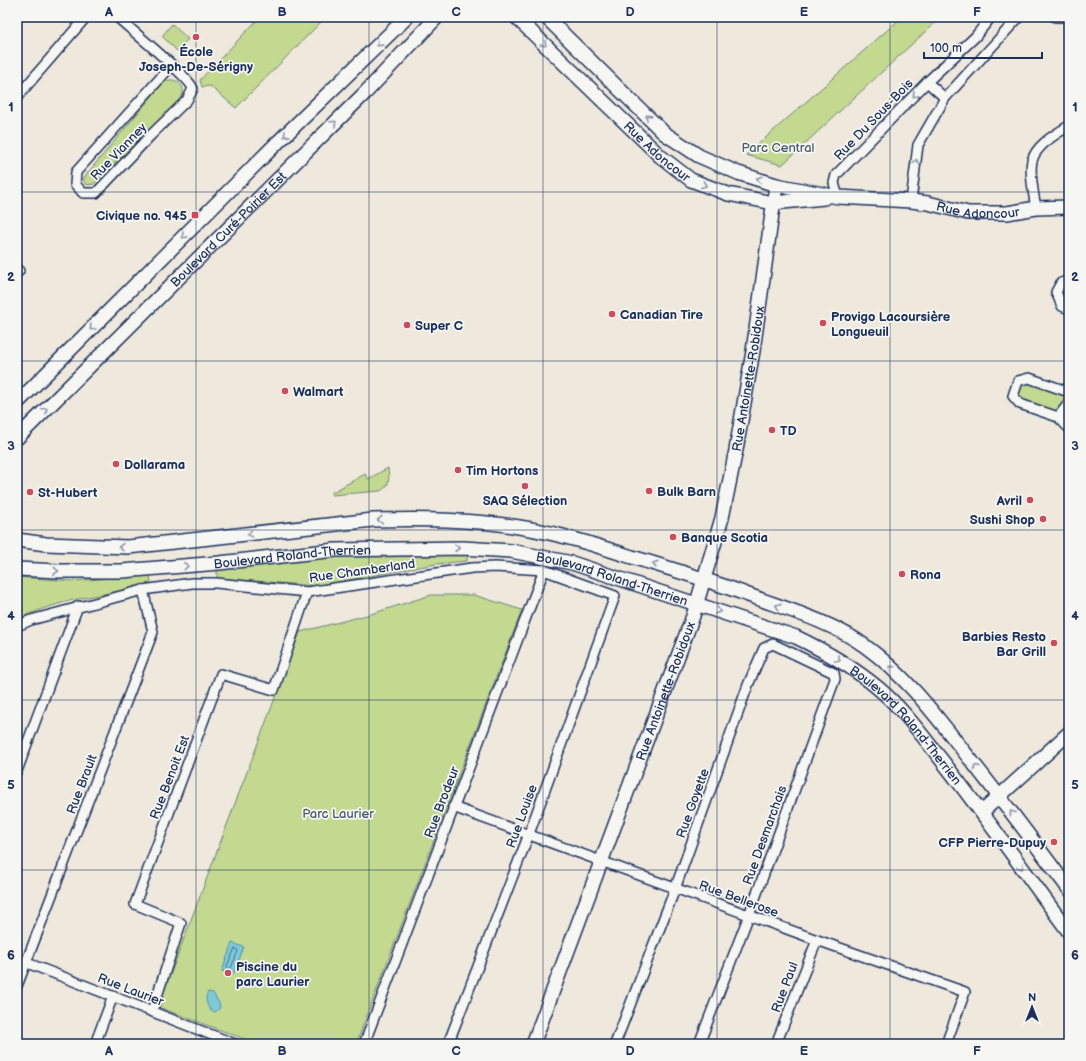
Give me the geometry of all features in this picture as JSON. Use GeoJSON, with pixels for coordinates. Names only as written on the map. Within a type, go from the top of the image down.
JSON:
{"type":"FeatureCollection","features":[{"type":"Feature","properties":{"kind":"main road","name":"Boulevard Curé-Poirier Est"},"geometry":{"type":"LineString","coordinates":[[17,403],[274,146],[407,17]]}},
{"type":"Feature","properties":{"kind":"main road","name":"Boulevard Curé-Poirier Est"},"geometry":{"type":"LineString","coordinates":[[17,438],[366,92],[437,17]]}},
{"type":"Feature","properties":{"kind":"main road","name":"Rue Adoncour"},"geometry":{"type":"LineString","coordinates":[[516,17],[660,156],[691,180],[728,194],[773,204],[838,197]]}},
{"type":"Feature","properties":{"kind":"main road","name":"Rue Adoncour"},"geometry":{"type":"LineString","coordinates":[[546,17],[664,133],[699,156],[738,173],[776,185],[838,197],[928,203],[968,213],[1007,213],[1036,208],[1069,207]]}},
{"type":"Feature","properties":{"kind":"main road","name":"Rue Antoinette-Robidoux"},"geometry":{"type":"LineString","coordinates":[[533,1044],[697,604],[722,518],[753,351],[776,185]]}},
{"type":"Feature","properties":{"kind":"main road","name":"Boulevard Roland-Therrien"},"geometry":{"type":"LineString","coordinates":[[17,540],[46,544],[128,547],[373,520],[405,519],[477,522],[518,527],[590,543],[704,579],[833,628],[865,646],[891,668],[918,694],[1000,797],[1069,889]]}},
{"type":"Feature","properties":{"kind":"main road","name":"Boulevard Roland-Therrien"},"geometry":{"type":"LineString","coordinates":[[17,569],[122,571],[219,563],[335,550],[463,548],[511,551],[572,563],[796,637],[850,666],[879,688],[904,713],[982,812],[1069,932]]}},
{"type":"Feature","properties":{"kind":"main road"},"geometry":{"type":"LineString","coordinates":[[982,812],[1069,733]]}},
{"type":"Feature","properties":{"kind":"street"},"geometry":{"type":"LineString","coordinates":[[17,97],[86,17]]}},
{"type":"Feature","properties":{"kind":"street","name":"Rue Vianney"},"geometry":{"type":"LineString","coordinates":[[117,17],[172,65],[191,84],[193,89],[190,95],[96,193],[83,193],[74,184],[76,172],[172,65]]}},
{"type":"Feature","properties":{"kind":"street","name":"Rue Du Sous-Bois"},"geometry":{"type":"LineString","coordinates":[[838,197],[834,183],[836,175],[927,82],[975,37],[991,17]]}},
{"type":"Feature","properties":{"kind":"street"},"geometry":{"type":"LineString","coordinates":[[911,201],[918,145],[945,98],[1019,17]]}},
{"type":"Feature","properties":{"kind":"street"},"geometry":{"type":"LineString","coordinates":[[1055,17],[1064,17]]}},
{"type":"Feature","properties":{"kind":"street","name":"Rue Du Sous-Bois"},"geometry":{"type":"LineString","coordinates":[[927,82],[945,98]]}},
{"type":"Feature","properties":{"kind":"street"},"geometry":{"type":"LineString","coordinates":[[1036,208],[1032,186],[1032,161],[1042,144],[1069,126]]}},
{"type":"Feature","properties":{"kind":"street"},"geometry":{"type":"LineString","coordinates":[[17,269],[19,271],[17,273]]}},
{"type":"Feature","properties":{"kind":"street"},"geometry":{"type":"LineString","coordinates":[[1069,280],[1061,282],[1056,292],[1062,306],[1069,309]]}},
{"type":"Feature","properties":{"kind":"street"},"geometry":{"type":"LineString","coordinates":[[1069,392],[1030,378],[1018,382],[1013,396],[1020,404],[1058,417],[1069,428]]}},
{"type":"Feature","properties":{"kind":"street"},"geometry":{"type":"LineString","coordinates":[[1058,417],[1069,403]]}},
{"type":"Feature","properties":{"kind":"street","name":"Rue Chamberland"},"geometry":{"type":"LineString","coordinates":[[17,626],[31,620],[78,606],[143,590],[192,583],[216,583],[307,592],[472,568],[495,567],[544,570],[615,596]]}},
{"type":"Feature","properties":{"kind":"street","name":"Rue Brodeur"},"geometry":{"type":"LineString","coordinates":[[364,1044],[544,570]]}},
{"type":"Feature","properties":{"kind":"street","name":"Rue Brault"},"geometry":{"type":"LineString","coordinates":[[17,986],[21,961],[153,632],[143,590]]}},
{"type":"Feature","properties":{"kind":"street","name":"Rue Benoit Est"},"geometry":{"type":"LineString","coordinates":[[152,1011],[182,923],[135,904],[221,674],[274,690],[307,592]]}},
{"type":"Feature","properties":{"kind":"street","name":"Rue Louise"},"geometry":{"type":"LineString","coordinates":[[448,1044],[529,834],[615,596]]}},
{"type":"Feature","properties":{"kind":"street"},"geometry":{"type":"LineString","coordinates":[[17,771],[78,606]]}},
{"type":"Feature","properties":{"kind":"street","name":"Rue Goyette"},"geometry":{"type":"LineString","coordinates":[[615,1044],[675,888],[748,685],[764,648],[773,644],[834,673],[835,679]]}},
{"type":"Feature","properties":{"kind":"street","name":"Rue Desmarchais"},"geometry":{"type":"LineString","coordinates":[[699,1044],[749,915],[835,679]]}},
{"type":"Feature","properties":{"kind":"street","name":"Rue Bellerose"},"geometry":{"type":"LineString","coordinates":[[453,807],[964,992],[946,1044]]}},
{"type":"Feature","properties":{"kind":"street","name":"Rue Paul"},"geometry":{"type":"LineString","coordinates":[[776,1044],[817,940]]}},
{"type":"Feature","properties":{"kind":"street","name":"Rue Laurier"},"geometry":{"type":"LineString","coordinates":[[21,961],[235,1044]]}},
{"type":"Feature","properties":{"kind":"street"},"geometry":{"type":"LineString","coordinates":[[95,1044],[113,996]]}},
{"type":"Feature","properties":{"kind":"green space"},"geometry":{"type":"Polygon","coordinates":[[[260,17],[326,17],[236,108],[210,86],[202,87],[200,80],[260,17]]]}},
{"type":"Feature","properties":{"kind":"green space","name":"Parc Central"},"geometry":{"type":"Polygon","coordinates":[[[902,17],[941,17],[782,165],[746,155],[902,17]]]}},
{"type":"Feature","properties":{"kind":"green space"},"geometry":{"type":"Polygon","coordinates":[[[172,24],[188,39],[177,51],[162,36],[172,24]]]}},
{"type":"Feature","properties":{"kind":"green space"},"geometry":{"type":"Polygon","coordinates":[[[169,80],[176,81],[183,88],[183,95],[181,98],[94,184],[87,185],[83,181],[85,176],[163,83],[169,80]]]}},
{"type":"Feature","properties":{"kind":"green space"},"geometry":{"type":"Polygon","coordinates":[[[1029,380],[1069,395],[1069,399],[1057,414],[1021,402],[1016,396],[1020,383],[1029,380]]]}},
{"type":"Feature","properties":{"kind":"green space"},"geometry":{"type":"Polygon","coordinates":[[[388,468],[388,484],[380,491],[332,495],[331,493],[365,474],[368,479],[388,468]]]}},
{"type":"Feature","properties":{"kind":"green space"},"geometry":{"type":"Polygon","coordinates":[[[468,552],[467,561],[436,564],[316,586],[217,578],[217,569],[322,556],[468,552]]]}},
{"type":"Feature","properties":{"kind":"green space"},"geometry":{"type":"Polygon","coordinates":[[[150,575],[151,584],[66,602],[17,619],[17,577],[74,581],[150,575]]]}},
{"type":"Feature","properties":{"kind":"green space","name":"Parc Laurier"},"geometry":{"type":"Polygon","coordinates":[[[431,595],[474,595],[522,610],[356,1044],[258,1044],[158,1007],[300,632],[371,614],[431,595]]]}},
{"type":"Feature","properties":{"kind":"water"},"geometry":{"type":"Polygon","coordinates":[[[232,943],[244,947],[233,975],[222,971],[232,943]]]}},
{"type":"Feature","properties":{"kind":"water"},"geometry":{"type":"Polygon","coordinates":[[[208,992],[213,993],[219,1003],[220,1008],[215,1012],[211,1011],[207,1004],[206,997],[208,992]]]}},
{"type":"Feature","properties":{"kind":"place","name":"École Joseph-De-Sérigny"},"geometry":{"type":"Point","coordinates":[196,37]}},
{"type":"Feature","properties":{"kind":"place","name":"Civique no. 945"},"geometry":{"type":"Point","coordinates":[195,215]}},
{"type":"Feature","properties":{"kind":"place","name":"Canadian Tire"},"geometry":{"type":"Point","coordinates":[612,314]}},
{"type":"Feature","properties":{"kind":"place","name":"Provigo Lacoursière Longueuil"},"geometry":{"type":"Point","coordinates":[823,323]}},
{"type":"Feature","properties":{"kind":"place","name":"Super C"},"geometry":{"type":"Point","coordinates":[407,325]}},
{"type":"Feature","properties":{"kind":"place","name":"Walmart"},"geometry":{"type":"Point","coordinates":[285,391]}},
{"type":"Feature","properties":{"kind":"place","name":"TD"},"geometry":{"type":"Point","coordinates":[772,430]}},
{"type":"Feature","properties":{"kind":"place","name":"Dollarama"},"geometry":{"type":"Point","coordinates":[116,464]}},
{"type":"Feature","properties":{"kind":"place","name":"Tim Hortons"},"geometry":{"type":"Point","coordinates":[458,470]}},
{"type":"Feature","properties":{"kind":"place","name":"SAQ Sélection"},"geometry":{"type":"Point","coordinates":[525,486]}},
{"type":"Feature","properties":{"kind":"place","name":"Bulk Barn"},"geometry":{"type":"Point","coordinates":[649,491]}},
{"type":"Feature","properties":{"kind":"place","name":"St-Hubert"},"geometry":{"type":"Point","coordinates":[30,492]}},
{"type":"Feature","properties":{"kind":"place","name":"Avril"},"geometry":{"type":"Point","coordinates":[1030,500]}},
{"type":"Feature","properties":{"kind":"place","name":"Sushi Shop"},"geometry":{"type":"Point","coordinates":[1043,519]}},
{"type":"Feature","properties":{"kind":"place","name":"Banque Scotia"},"geometry":{"type":"Point","coordinates":[673,537]}},
{"type":"Feature","properties":{"kind":"place","name":"Rona"},"geometry":{"type":"Point","coordinates":[902,574]}},
{"type":"Feature","properties":{"kind":"place","name":"Barbies Resto Bar Grill"},"geometry":{"type":"Point","coordinates":[1054,643]}},
{"type":"Feature","properties":{"kind":"place","name":"CFP Pierre-Dupuy"},"geometry":{"type":"Point","coordinates":[1054,842]}},
{"type":"Feature","properties":{"kind":"place","name":"Piscine du parc Laurier"},"geometry":{"type":"Point","coordinates":[228,973]}}]}
